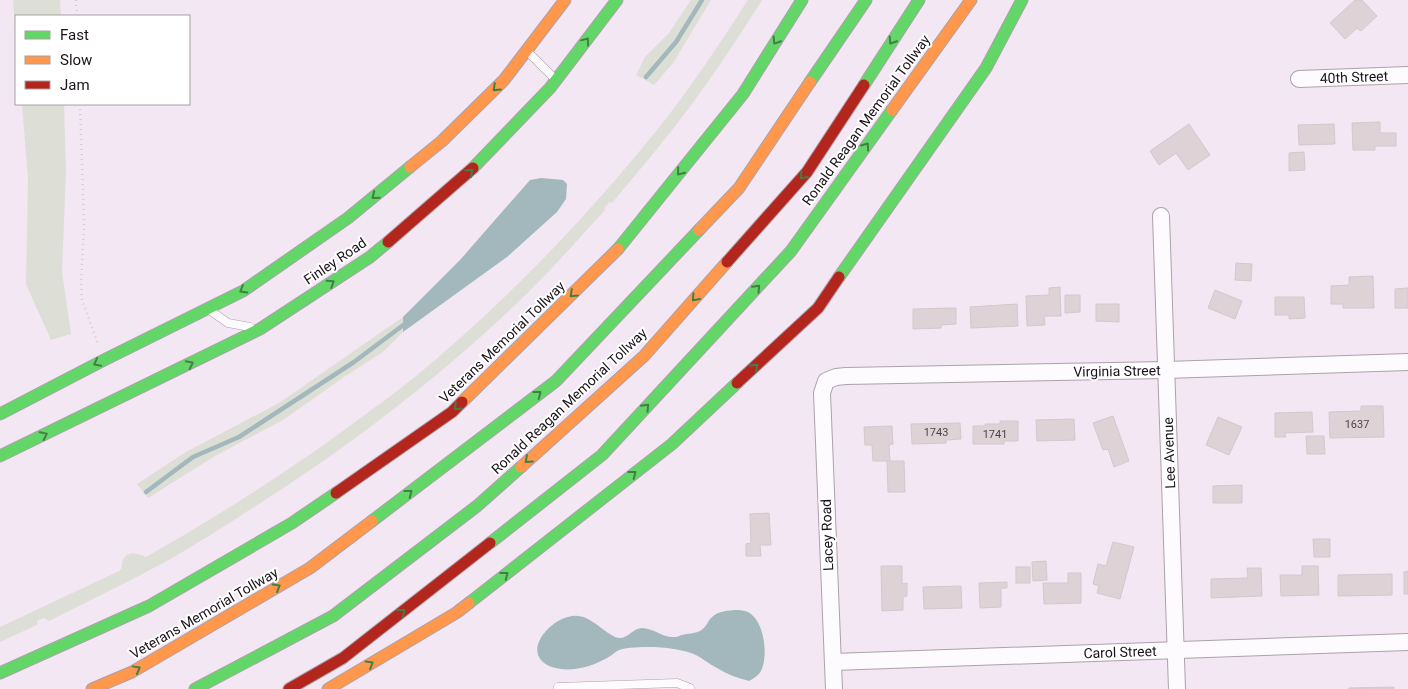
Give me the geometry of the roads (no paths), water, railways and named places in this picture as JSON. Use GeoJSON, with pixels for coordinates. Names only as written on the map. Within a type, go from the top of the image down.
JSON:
{"type":"FeatureCollection","features":[{"type":"Feature","properties":{"kind":"main road","name":"Finley Road"},"geometry":{"type":"LineString","coordinates":[[0,414],[243,291],[348,218],[442,141],[504,80],[565,0]]}},
{"type":"Feature","properties":{"kind":"main road","name":"Finley Road"},"geometry":{"type":"LineString","coordinates":[[0,456],[260,329],[370,257],[476,166],[550,88],[617,0]]}},
{"type":"Feature","properties":{"kind":"main road","name":"Veterans Memorial Tollway"},"geometry":{"type":"LineString","coordinates":[[0,673],[149,606],[292,523],[452,412],[613,255],[743,94],[802,0]]}},
{"type":"Feature","properties":{"kind":"main road","name":"Veterans Memorial Tollway"},"geometry":{"type":"LineString","coordinates":[[92,689],[132,672],[310,568],[556,380],[739,188],[866,0]]}},
{"type":"Feature","properties":{"kind":"main road","name":"Ronald Reagan Memorial Tollway"},"geometry":{"type":"LineString","coordinates":[[195,689],[333,616],[477,506],[644,356],[807,172],[918,0]]}},
{"type":"Feature","properties":{"kind":"main road","name":"Ronald Reagan Memorial Tollway"},"geometry":{"type":"LineString","coordinates":[[289,689],[343,658],[602,455],[791,251],[971,0]]}},
{"type":"Feature","properties":{"kind":"main road"},"geometry":{"type":"LineString","coordinates":[[328,689],[456,613],[672,444],[818,308],[986,68],[1022,0]]}},
{"type":"Feature","properties":{"kind":"street","name":"40th Street"},"geometry":{"type":"LineString","coordinates":[[1299,79],[1408,75]]}},
{"type":"Feature","properties":{"kind":"street","name":"Lee Avenue"},"geometry":{"type":"LineString","coordinates":[[1161,216],[1177,689]]}},
{"type":"Feature","properties":{"kind":"street","name":"Virginia Street"},"geometry":{"type":"LineString","coordinates":[[826,381],[846,376],[1166,370],[1408,362]]}},
{"type":"Feature","properties":{"kind":"street","name":"Lacey Road"},"geometry":{"type":"LineString","coordinates":[[826,381],[822,393],[834,689]]}},
{"type":"Feature","properties":{"kind":"street","name":"Carol Street"},"geometry":{"type":"LineString","coordinates":[[833,662],[1408,642]]}},
{"type":"Feature","properties":{"kind":"lane"},"geometry":{"type":"LineString","coordinates":[[527,50],[556,80]]}},
{"type":"Feature","properties":{"kind":"lane"},"geometry":{"type":"LineString","coordinates":[[207,309],[228,323],[260,329]]}},
{"type":"Feature","properties":{"kind":"lane"},"geometry":{"type":"LineString","coordinates":[[558,687],[600,687],[676,682],[690,688]]}},
{"type":"Feature","properties":{"kind":"waterway"},"geometry":{"type":"LineString","coordinates":[[646,77],[676,42],[702,0]]}},
{"type":"Feature","properties":{"kind":"waterway"},"geometry":{"type":"LineString","coordinates":[[146,492],[193,457],[239,437],[354,362],[406,323]]}}]}
